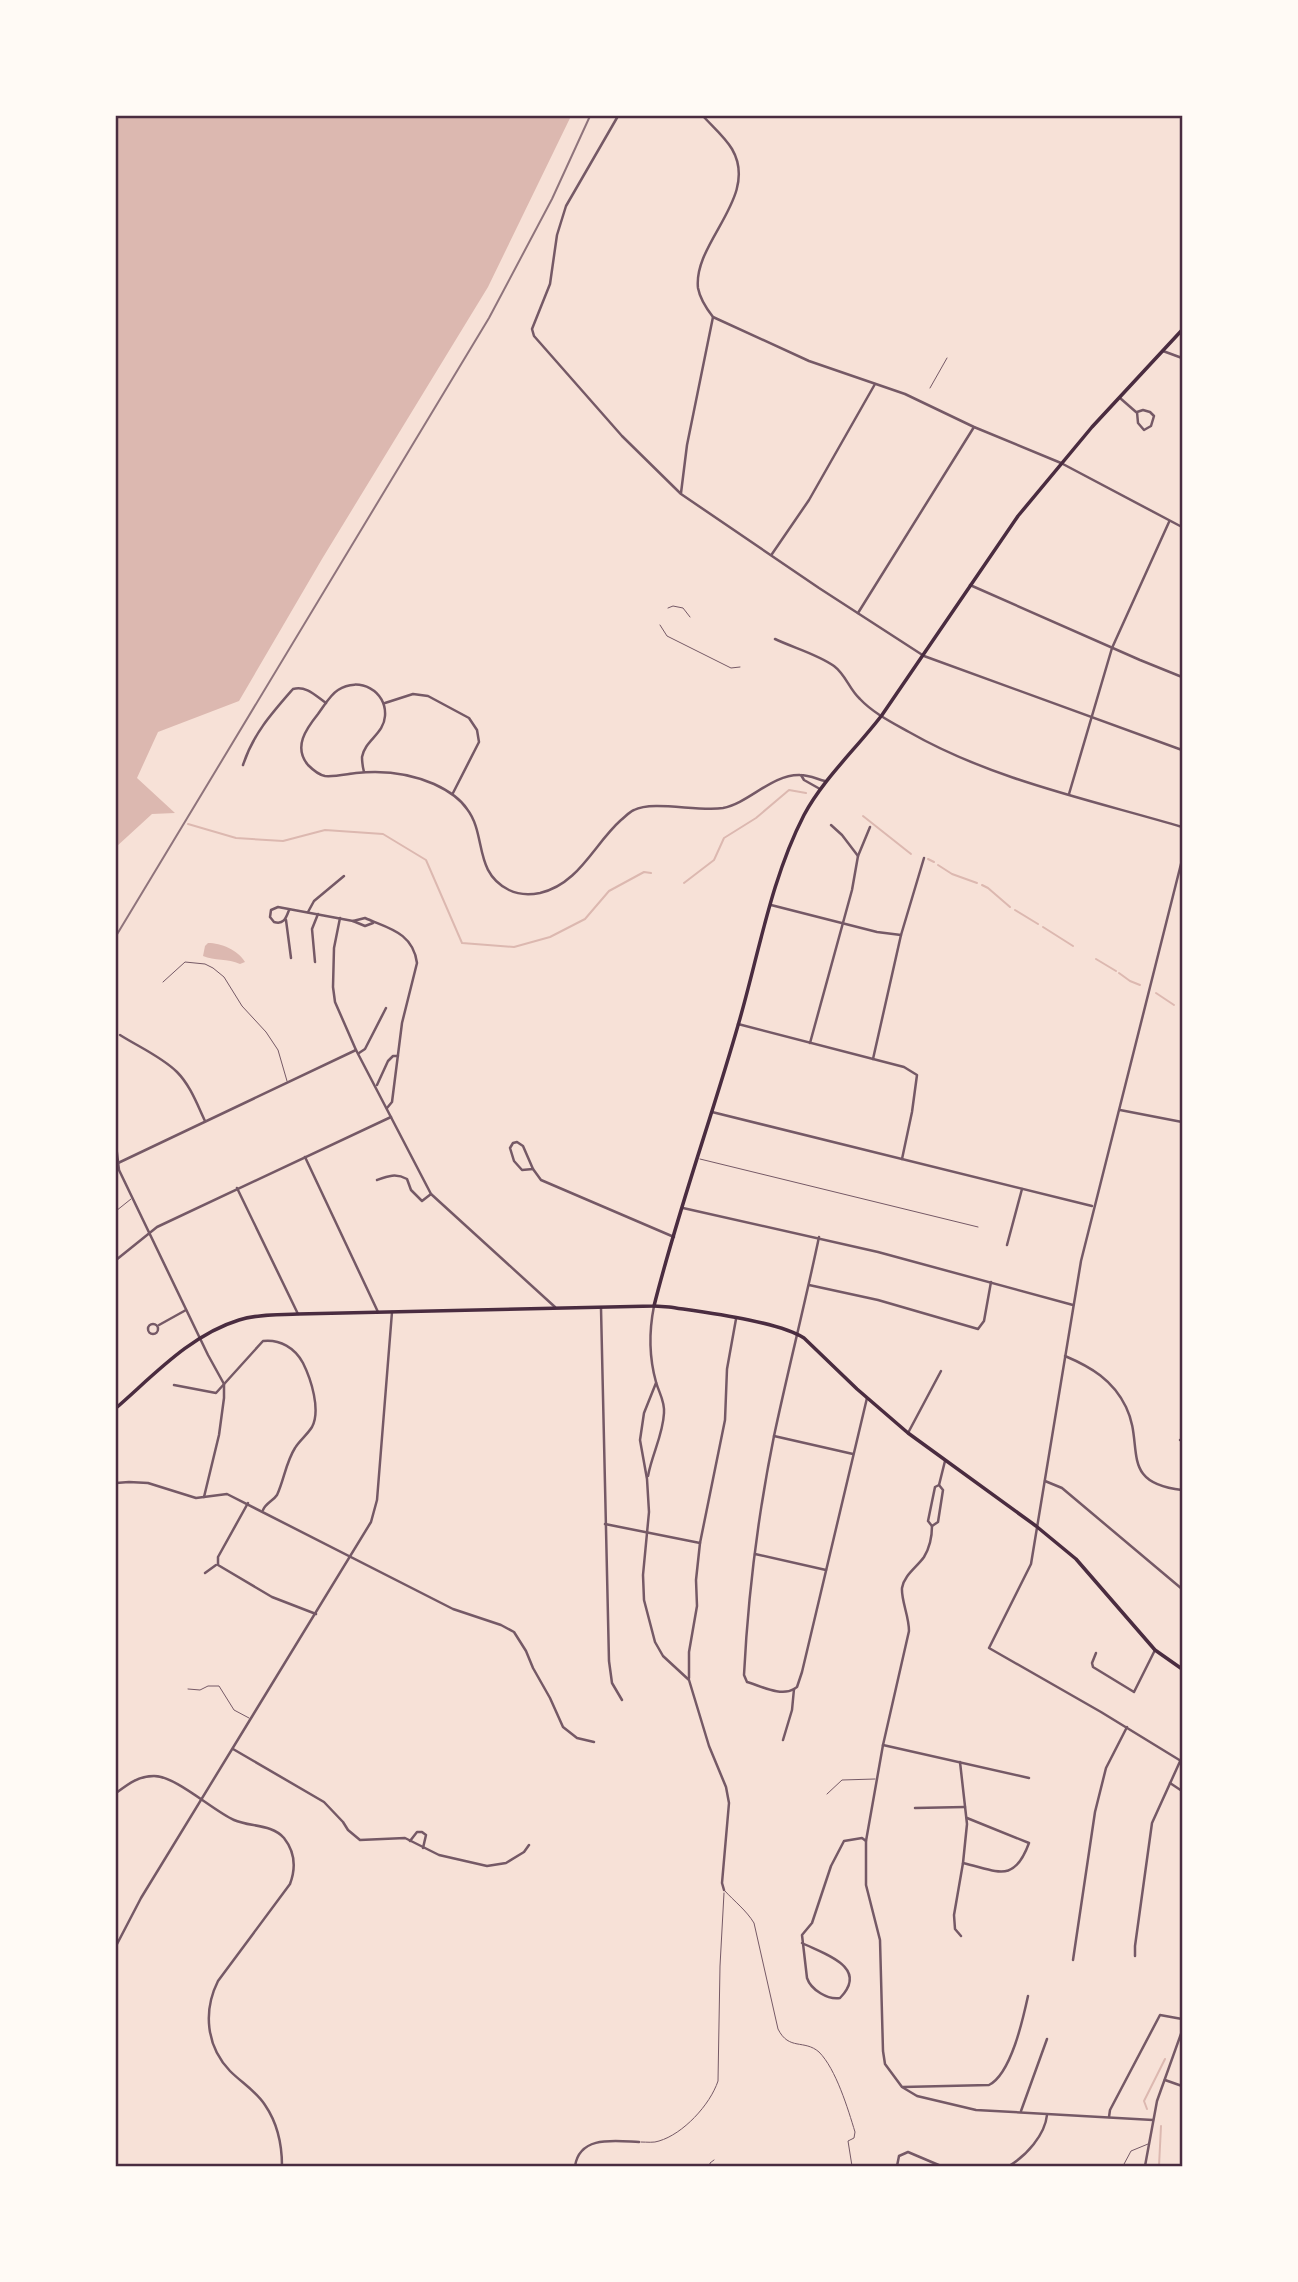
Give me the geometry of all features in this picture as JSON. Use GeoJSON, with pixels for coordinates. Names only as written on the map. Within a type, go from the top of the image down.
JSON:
{"type":"FeatureCollection","features":[{"type":"Feature","properties":{"kind":"main road"},"geometry":{"type":"LineString","coordinates":[[654,1306],[782,866],[793,838],[825,781],[858,747],[882,715],[1018,516],[1061,463],[1182,330]]}},
{"type":"Feature","properties":{"kind":"main road"},"geometry":{"type":"LineString","coordinates":[[116,1408],[164,1365],[200,1338],[239,1320],[264,1316],[654,1306],[772,1326],[798,1334],[908,1433],[1036,1526],[1076,1559],[1155,1650],[1182,1669]]}},
{"type":"Feature","properties":{"kind":"street"},"geometry":{"type":"LineString","coordinates":[[618,116],[566,206],[557,235],[550,284],[532,332],[598,410],[681,494],[924,656],[1182,750]]}},
{"type":"Feature","properties":{"kind":"street"},"geometry":{"type":"LineString","coordinates":[[704,116],[733,150],[738,172],[738,187],[702,264],[698,279],[703,303],[713,317],[809,361],[905,394],[974,427],[1061,463],[1182,527]]}},
{"type":"Feature","properties":{"kind":"street"},"geometry":{"type":"LineString","coordinates":[[681,494],[687,445],[713,317]]}},
{"type":"Feature","properties":{"kind":"street"},"geometry":{"type":"LineString","coordinates":[[1163,351],[1182,358]]}},
{"type":"Feature","properties":{"kind":"street"},"geometry":{"type":"LineString","coordinates":[[772,554],[809,500],[875,384]]}},
{"type":"Feature","properties":{"kind":"street"},"geometry":{"type":"LineString","coordinates":[[1120,398],[1137,412],[1141,428],[1144,430],[1151,426],[1154,419],[1152,413],[1143,410],[1137,412]]}},
{"type":"Feature","properties":{"kind":"street"},"geometry":{"type":"LineString","coordinates":[[858,613],[974,427]]}},
{"type":"Feature","properties":{"kind":"street"},"geometry":{"type":"LineString","coordinates":[[1069,794],[1112,648],[1170,520]]}},
{"type":"Feature","properties":{"kind":"street"},"geometry":{"type":"LineString","coordinates":[[970,585],[1182,677]]}},
{"type":"Feature","properties":{"kind":"street"},"geometry":{"type":"LineString","coordinates":[[775,639],[832,665],[844,676],[859,699],[928,742],[978,764],[1182,827]]}},
{"type":"Feature","properties":{"kind":"street"},"geometry":{"type":"LineString","coordinates":[[364,772],[362,755],[380,733],[386,718],[385,702],[371,688],[354,683],[337,690],[306,730],[301,743],[302,757],[312,769],[323,776],[364,772],[410,775],[452,793],[468,810],[490,875],[509,890],[524,894],[562,885],[583,866],[612,829],[634,809],[659,806],[698,810],[724,807],[740,802],[776,782],[801,775],[825,781]]}},
{"type":"Feature","properties":{"kind":"street"},"geometry":{"type":"LineString","coordinates":[[243,765],[260,728],[293,689],[299,687],[307,690],[326,703]]}},
{"type":"Feature","properties":{"kind":"street"},"geometry":{"type":"LineString","coordinates":[[385,702],[414,694],[428,696],[469,718],[477,730],[479,742],[452,793]]}},
{"type":"Feature","properties":{"kind":"street"},"geometry":{"type":"LineString","coordinates":[[801,775],[804,780],[820,789]]}},
{"type":"Feature","properties":{"kind":"street"},"geometry":{"type":"LineString","coordinates":[[831,825],[858,856]]}},
{"type":"Feature","properties":{"kind":"street"},"geometry":{"type":"LineString","coordinates":[[810,1043],[852,890],[858,856],[870,827]]}},
{"type":"Feature","properties":{"kind":"street"},"geometry":{"type":"LineString","coordinates":[[873,1059],[901,935],[924,858]]}},
{"type":"Feature","properties":{"kind":"street"},"geometry":{"type":"LineString","coordinates":[[1135,1956],[1152,1823],[1182,1759],[989,1648],[1028,1572],[1081,1261],[1182,860]]}},
{"type":"Feature","properties":{"kind":"street"},"geometry":{"type":"LineString","coordinates":[[308,912],[314,901],[344,876]]}},
{"type":"Feature","properties":{"kind":"street"},"geometry":{"type":"LineString","coordinates":[[771,905],[877,932],[901,935]]}},
{"type":"Feature","properties":{"kind":"street"},"geometry":{"type":"LineString","coordinates":[[286,919],[274,922],[270,913],[274,908],[340,918],[365,926],[373,923]]}},
{"type":"Feature","properties":{"kind":"street"},"geometry":{"type":"LineString","coordinates":[[289,910],[286,919],[291,958]]}},
{"type":"Feature","properties":{"kind":"street"},"geometry":{"type":"LineString","coordinates":[[315,962],[312,929],[318,914]]}},
{"type":"Feature","properties":{"kind":"street"},"geometry":{"type":"LineString","coordinates":[[353,921],[361,917],[396,930],[410,945],[417,960],[404,1012],[392,1102],[387,1108]]}},
{"type":"Feature","properties":{"kind":"street"},"geometry":{"type":"LineString","coordinates":[[340,918],[334,948],[334,994],[357,1051],[432,1194],[558,1310]]}},
{"type":"Feature","properties":{"kind":"street"},"geometry":{"type":"LineString","coordinates":[[116,1164],[287,1082],[365,1049],[386,1008]]}},
{"type":"Feature","properties":{"kind":"street"},"geometry":{"type":"LineString","coordinates":[[738,1024],[904,1067],[917,1075],[902,1159]]}},
{"type":"Feature","properties":{"kind":"street"},"geometry":{"type":"LineString","coordinates":[[120,1035],[179,1074],[187,1084],[205,1121]]}},
{"type":"Feature","properties":{"kind":"street"},"geometry":{"type":"LineString","coordinates":[[376,1086],[388,1061],[393,1056],[398,1056]]}},
{"type":"Feature","properties":{"kind":"street"},"geometry":{"type":"LineString","coordinates":[[1120,1110],[1182,1122]]}},
{"type":"Feature","properties":{"kind":"street"},"geometry":{"type":"LineString","coordinates":[[712,1112],[1094,1207]]}},
{"type":"Feature","properties":{"kind":"street"},"geometry":{"type":"LineString","coordinates":[[116,1260],[149,1232],[304,1156],[391,1117]]}},
{"type":"Feature","properties":{"kind":"street"},"geometry":{"type":"LineString","coordinates":[[533,1169],[522,1170],[514,1161],[510,1148],[513,1143],[523,1146],[541,1180],[674,1237]]}},
{"type":"Feature","properties":{"kind":"street"},"geometry":{"type":"LineString","coordinates":[[116,1145],[116,1164],[224,1384],[219,1435],[204,1497]]}},
{"type":"Feature","properties":{"kind":"street"},"geometry":{"type":"LineString","coordinates":[[304,1156],[378,1312]]}},
{"type":"Feature","properties":{"kind":"street"},"geometry":{"type":"LineString","coordinates":[[377,1180],[399,1175],[407,1179],[411,1190],[422,1201],[432,1194]]}},
{"type":"Feature","properties":{"kind":"street"},"geometry":{"type":"LineString","coordinates":[[237,1188],[298,1314]]}},
{"type":"Feature","properties":{"kind":"street"},"geometry":{"type":"LineString","coordinates":[[1007,1245],[1021,1189]]}},
{"type":"Feature","properties":{"kind":"street"},"geometry":{"type":"LineString","coordinates":[[683,1208],[819,1237],[1073,1306]]}},
{"type":"Feature","properties":{"kind":"street"},"geometry":{"type":"LineString","coordinates":[[819,1237],[774,1436],[755,1553],[745,1674],[747,1682],[778,1692],[790,1692],[797,1687],[867,1398]]}},
{"type":"Feature","properties":{"kind":"street"},"geometry":{"type":"LineString","coordinates":[[809,1284],[878,1300],[978,1329],[984,1321],[991,1282]]}},
{"type":"Feature","properties":{"kind":"street"},"geometry":{"type":"LineString","coordinates":[[647,1479],[661,1436],[664,1413],[650,1345],[654,1306]]}},
{"type":"Feature","properties":{"kind":"street"},"geometry":{"type":"LineString","coordinates":[[601,1308],[609,1670],[612,1683],[622,1700]]}},
{"type":"Feature","properties":{"kind":"street"},"geometry":{"type":"LineString","coordinates":[[158,1326],[187,1310]]}},
{"type":"Feature","properties":{"kind":"street"},"geometry":{"type":"LineString","coordinates":[[116,1946],[141,1898],[371,1522],[377,1500],[392,1312]]}},
{"type":"Feature","properties":{"kind":"street"},"geometry":{"type":"LineString","coordinates":[[724,1890],[722,1883],[729,1803],[689,1680],[689,1652],[697,1606],[696,1580],[700,1543],[726,1420],[727,1369],[736,1319]]}},
{"type":"Feature","properties":{"kind":"street"},"geometry":{"type":"LineString","coordinates":[[174,1385],[216,1393],[260,1343],[268,1341],[283,1344],[299,1355],[313,1385],[315,1418],[312,1427],[295,1448],[275,1498],[262,1510]]}},
{"type":"Feature","properties":{"kind":"street"},"geometry":{"type":"LineString","coordinates":[[1065,1356],[1087,1366],[1116,1390],[1127,1409],[1132,1425],[1136,1463],[1143,1473],[1153,1482],[1182,1490]]}},
{"type":"Feature","properties":{"kind":"street"},"geometry":{"type":"LineString","coordinates":[[908,1433],[942,1371]]}},
{"type":"Feature","properties":{"kind":"street"},"geometry":{"type":"LineString","coordinates":[[656,1383],[640,1431],[641,1454],[647,1479],[648,1532],[643,1585],[655,1642],[663,1656],[689,1680]]}},
{"type":"Feature","properties":{"kind":"street"},"geometry":{"type":"LineString","coordinates":[[774,1436],[853,1454]]}},
{"type":"Feature","properties":{"kind":"street"},"geometry":{"type":"LineString","coordinates":[[946,1460],[939,1485],[935,1487],[928,1521],[932,1526],[929,1549],[905,1579],[902,1587],[909,1631],[883,1745],[866,1841],[866,1885],[880,1940],[883,2059],[902,2087],[917,2096],[976,2110],[1153,2120]]}},
{"type":"Feature","properties":{"kind":"street"},"geometry":{"type":"LineString","coordinates":[[1045,1481],[1062,1488],[1182,1589]]}},
{"type":"Feature","properties":{"kind":"street"},"geometry":{"type":"LineString","coordinates":[[116,1483],[148,1483],[192,1497],[228,1493],[453,1609],[514,1632],[563,1727],[577,1738],[594,1742]]}},
{"type":"Feature","properties":{"kind":"street"},"geometry":{"type":"LineString","coordinates":[[932,1526],[938,1522],[943,1490],[939,1485]]}},
{"type":"Feature","properties":{"kind":"street"},"geometry":{"type":"LineString","coordinates":[[218,1564],[218,1557],[248,1503]]}},
{"type":"Feature","properties":{"kind":"street"},"geometry":{"type":"LineString","coordinates":[[606,1524],[700,1543]]}},
{"type":"Feature","properties":{"kind":"street"},"geometry":{"type":"LineString","coordinates":[[755,1553],[827,1570]]}},
{"type":"Feature","properties":{"kind":"street"},"geometry":{"type":"LineString","coordinates":[[218,1564],[272,1597],[316,1614]]}},
{"type":"Feature","properties":{"kind":"street"},"geometry":{"type":"LineString","coordinates":[[205,1573],[218,1564]]}},
{"type":"Feature","properties":{"kind":"street"},"geometry":{"type":"LineString","coordinates":[[1096,1653],[1093,1667],[1134,1692],[1155,1650]]}},
{"type":"Feature","properties":{"kind":"street"},"geometry":{"type":"LineString","coordinates":[[783,1740],[792,1710],[794,1689]]}},
{"type":"Feature","properties":{"kind":"street"},"geometry":{"type":"LineString","coordinates":[[1073,1961],[1094,1812],[1106,1768],[1127,1727]]}},
{"type":"Feature","properties":{"kind":"street"},"geometry":{"type":"LineString","coordinates":[[883,1745],[1029,1778]]}},
{"type":"Feature","properties":{"kind":"street"},"geometry":{"type":"LineString","coordinates":[[233,1749],[324,1802],[360,1840],[395,1838],[410,1841],[439,1855],[487,1866],[506,1863],[524,1852],[529,1845]]}},
{"type":"Feature","properties":{"kind":"street"},"geometry":{"type":"LineString","coordinates":[[960,1762],[967,1824],[954,1914],[955,1929],[961,1936]]}},
{"type":"Feature","properties":{"kind":"street"},"geometry":{"type":"LineString","coordinates":[[116,1793],[135,1779],[152,1776],[171,1781],[232,1819],[279,1833],[291,1849],[294,1858],[293,1872],[287,1889],[218,1980],[208,2016],[211,2036],[220,2058],[231,2073],[256,2093],[274,2119],[281,2145],[282,2166]]}},
{"type":"Feature","properties":{"kind":"street"},"geometry":{"type":"LineString","coordinates":[[1170,1783],[1182,1791]]}},
{"type":"Feature","properties":{"kind":"street"},"geometry":{"type":"LineString","coordinates":[[915,1808],[965,1807]]}},
{"type":"Feature","properties":{"kind":"street"},"geometry":{"type":"LineString","coordinates":[[963,1863],[1003,1872],[1013,1870],[1019,1864],[1029,1843],[965,1817]]}},
{"type":"Feature","properties":{"kind":"street"},"geometry":{"type":"LineString","coordinates":[[410,1841],[417,1832],[422,1832],[426,1835],[423,1848]]}},
{"type":"Feature","properties":{"kind":"street"},"geometry":{"type":"LineString","coordinates":[[802,1943],[839,1961],[847,1969],[851,1977],[850,1984],[840,1998],[828,1997],[808,1984],[802,1943],[802,1935],[812,1923],[831,1866],[844,1841],[862,1838],[866,1841]]}},
{"type":"Feature","properties":{"kind":"street"},"geometry":{"type":"LineString","coordinates":[[902,2087],[989,2085],[996,2081],[1014,2045],[1028,1996]]}},
{"type":"Feature","properties":{"kind":"street"},"geometry":{"type":"LineString","coordinates":[[1109,2117],[1110,2110],[1160,2015],[1182,2019]]}},
{"type":"Feature","properties":{"kind":"street"},"geometry":{"type":"LineString","coordinates":[[1145,2166],[1157,2101],[1182,2031]]}},
{"type":"Feature","properties":{"kind":"street"},"geometry":{"type":"LineString","coordinates":[[1020,2113],[1047,2039]]}},
{"type":"Feature","properties":{"kind":"street"},"geometry":{"type":"LineString","coordinates":[[1165,2080],[1182,2086]]}},
{"type":"Feature","properties":{"kind":"street"},"geometry":{"type":"LineString","coordinates":[[1009,2166],[1035,2142],[1046,2124],[1047,2115]]}},
{"type":"Feature","properties":{"kind":"street"},"geometry":{"type":"LineString","coordinates":[[575,2166],[577,2156],[584,2148],[603,2140],[639,2142]]}},
{"type":"Feature","properties":{"kind":"street"},"geometry":{"type":"LineString","coordinates":[[897,2166],[899,2155],[908,2152],[941,2166]]}},
{"type":"Feature","properties":{"kind":"lane"},"geometry":{"type":"LineString","coordinates":[[930,388],[947,358]]}},
{"type":"Feature","properties":{"kind":"lane"},"geometry":{"type":"LineString","coordinates":[[668,608],[682,608],[690,617]]}},
{"type":"Feature","properties":{"kind":"lane"},"geometry":{"type":"LineString","coordinates":[[660,625],[663,632],[677,641],[731,668],[740,667]]}},
{"type":"Feature","properties":{"kind":"lane"},"geometry":{"type":"LineString","coordinates":[[163,982],[189,961],[205,964],[219,971],[242,1006],[278,1050],[287,1082]]}},
{"type":"Feature","properties":{"kind":"lane"},"geometry":{"type":"LineString","coordinates":[[698,1159],[978,1227]]}},
{"type":"Feature","properties":{"kind":"lane"},"geometry":{"type":"LineString","coordinates":[[116,1211],[133,1198]]}},
{"type":"Feature","properties":{"kind":"lane"},"geometry":{"type":"LineString","coordinates":[[188,1689],[200,1690],[208,1686],[219,1686],[234,1710],[251,1720]]}},
{"type":"Feature","properties":{"kind":"lane"},"geometry":{"type":"LineString","coordinates":[[827,1794],[842,1780],[877,1779]]}},
{"type":"Feature","properties":{"kind":"lane"},"geometry":{"type":"LineString","coordinates":[[724,1890],[737,1904],[745,1908],[754,1923],[778,2029],[783,2039],[811,2047],[820,2053],[836,2079],[855,2132],[854,2138],[848,2141],[852,2166]]}},
{"type":"Feature","properties":{"kind":"lane"},"geometry":{"type":"LineString","coordinates":[[639,2142],[657,2142],[681,2128],[700,2113],[714,2094],[718,2081],[724,1890]]}},
{"type":"Feature","properties":{"kind":"lane"},"geometry":{"type":"LineString","coordinates":[[1123,2166],[1131,2151],[1150,2144]]}},
{"type":"Feature","properties":{"kind":"lane"},"geometry":{"type":"LineString","coordinates":[[710,2166],[713,2160]]}},
{"type":"Feature","properties":{"kind":"shaded area"},"geometry":{"type":"Polygon","coordinates":[[[116,116],[571,116],[488,287],[239,701],[158,732],[137,778],[175,813],[152,814],[116,847],[116,116]]]}},
{"type":"Feature","properties":{"kind":"shaded area"},"geometry":{"type":"Polygon","coordinates":[[[208,943],[229,948],[245,962],[240,964],[203,956],[208,943]]]}},
{"type":"Feature","properties":{"kind":"waterway"},"geometry":{"type":"LineString","coordinates":[[684,883],[714,860],[724,838],[756,818],[789,790],[806,793]]}},
{"type":"Feature","properties":{"kind":"waterway"},"geometry":{"type":"LineString","coordinates":[[863,816],[911,854]]}},
{"type":"Feature","properties":{"kind":"waterway"},"geometry":{"type":"LineString","coordinates":[[188,824],[236,838],[283,841],[325,830],[383,834],[426,860],[462,943],[514,947],[550,937],[585,919],[609,891],[644,872],[651,873]]}},
{"type":"Feature","properties":{"kind":"waterway"},"geometry":{"type":"LineString","coordinates":[[928,859],[934,862]]}},
{"type":"Feature","properties":{"kind":"waterway"},"geometry":{"type":"LineString","coordinates":[[938,865],[952,874],[977,883]]}},
{"type":"Feature","properties":{"kind":"waterway"},"geometry":{"type":"LineString","coordinates":[[982,885],[1010,907]]}},
{"type":"Feature","properties":{"kind":"waterway"},"geometry":{"type":"LineString","coordinates":[[1015,910],[1038,924]]}},
{"type":"Feature","properties":{"kind":"waterway"},"geometry":{"type":"LineString","coordinates":[[1043,927],[1073,946]]}},
{"type":"Feature","properties":{"kind":"waterway"},"geometry":{"type":"LineString","coordinates":[[1096,959],[1116,971]]}},
{"type":"Feature","properties":{"kind":"waterway"},"geometry":{"type":"LineString","coordinates":[[1119,973],[1140,985]]}},
{"type":"Feature","properties":{"kind":"waterway"},"geometry":{"type":"LineString","coordinates":[[1156,993],[1174,1005]]}},
{"type":"Feature","properties":{"kind":"waterway"},"geometry":{"type":"LineString","coordinates":[[1147,2109],[1144,2101],[1165,2059]]}},
{"type":"Feature","properties":{"kind":"waterway"},"geometry":{"type":"LineString","coordinates":[[1159,2166],[1161,2126]]}},
{"type":"Feature","properties":{"kind":"railway"},"geometry":{"type":"LineString","coordinates":[[116,936],[489,318],[552,199],[590,116]]}}]}
